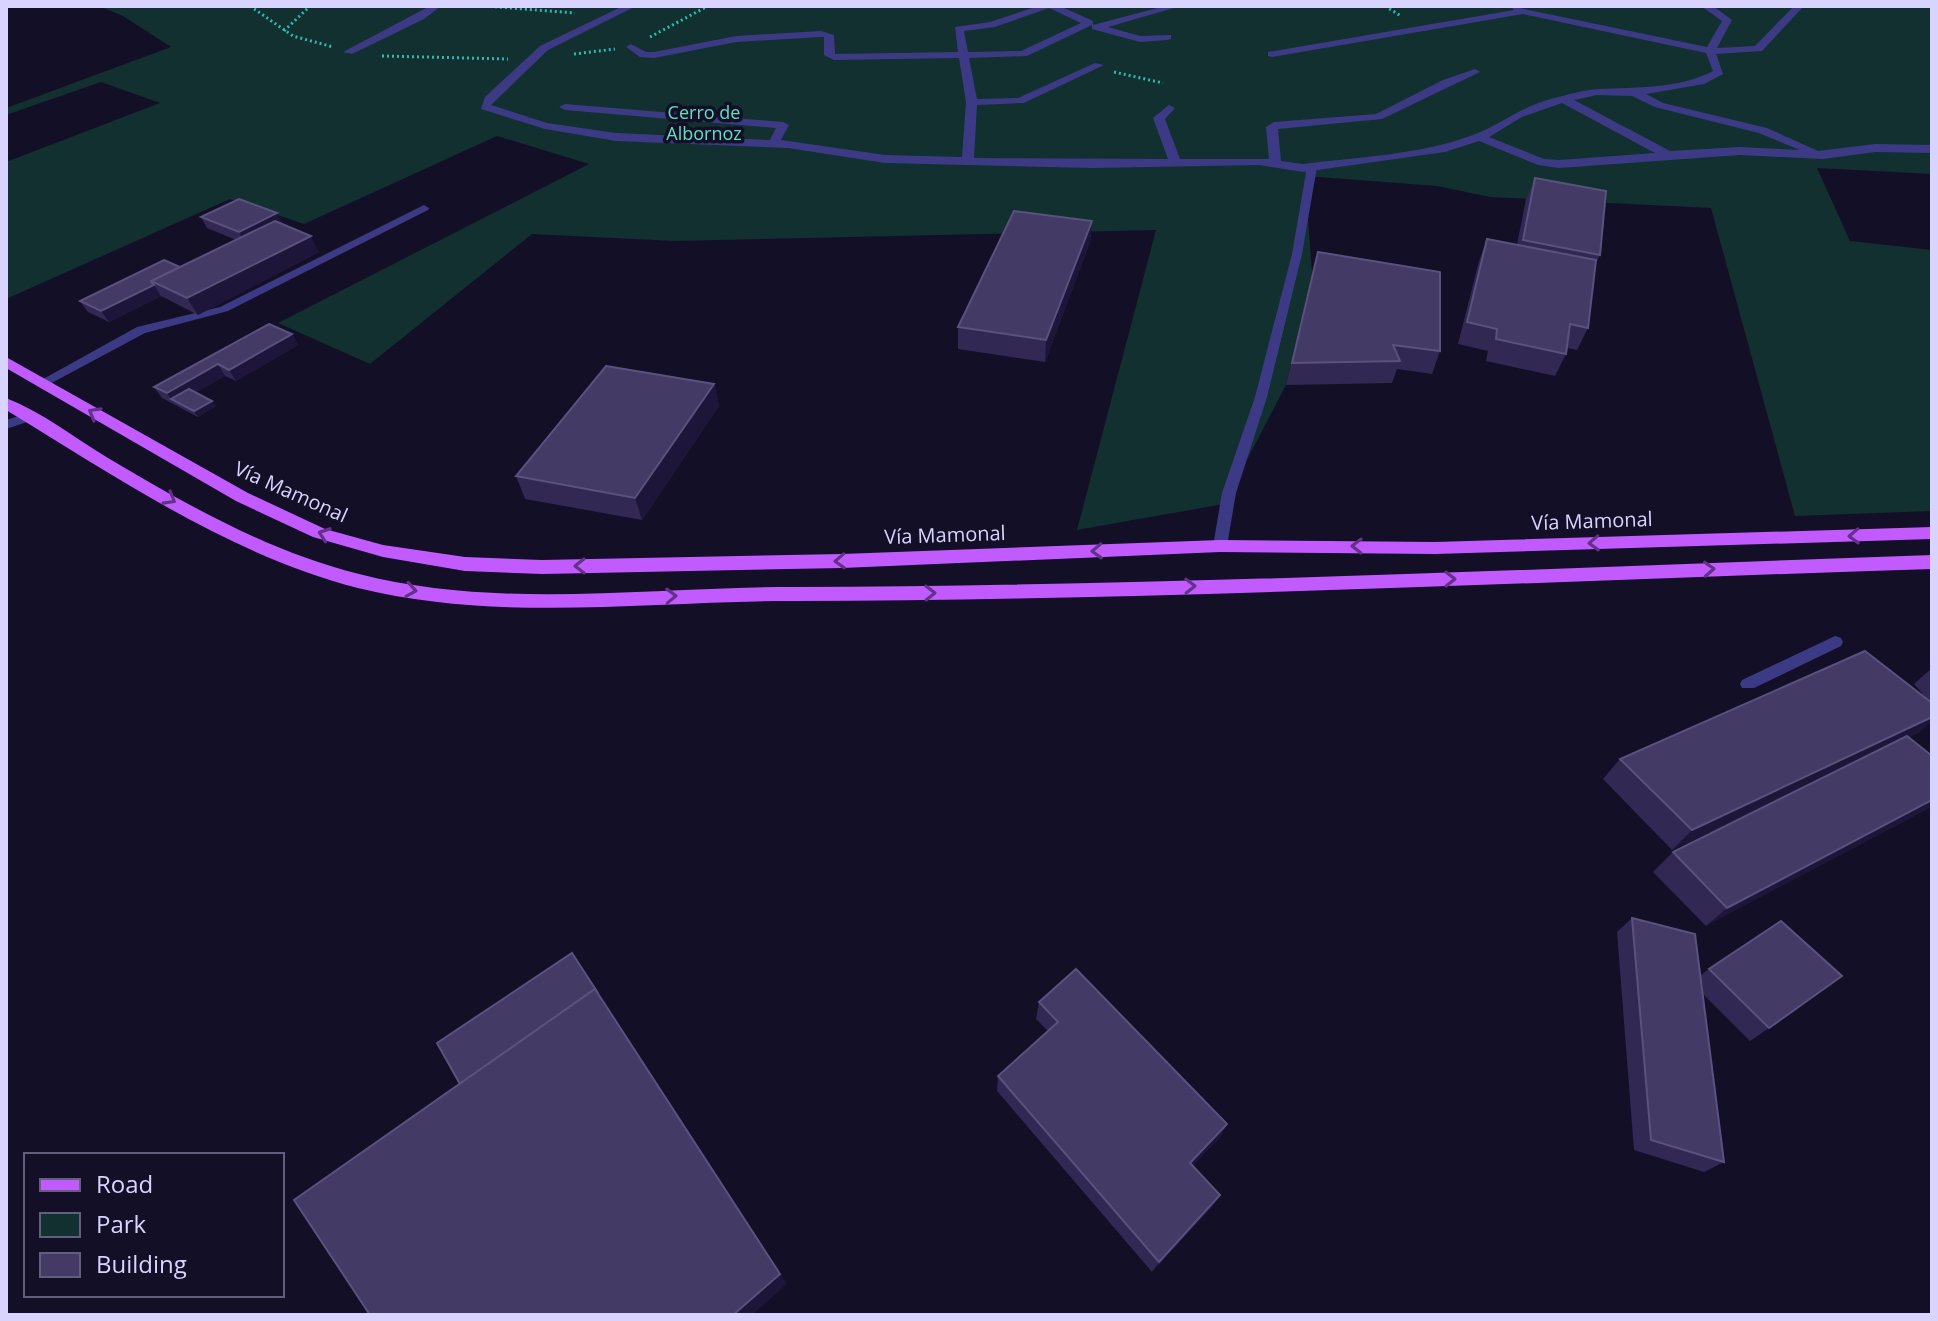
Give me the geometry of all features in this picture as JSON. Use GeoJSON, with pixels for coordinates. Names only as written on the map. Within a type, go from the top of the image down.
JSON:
{"type":"FeatureCollection","features":[{"type":"Feature","properties":{"kind":"main road","name":"Vía Mamonal"},"geometry":{"type":"LineString","coordinates":[[6,362],[242,497],[319,533],[383,551],[465,564],[542,567],[827,561],[1220,546],[1435,548],[1932,533]]}},
{"type":"Feature","properties":{"kind":"main road"},"geometry":{"type":"LineString","coordinates":[[6,403],[211,523],[291,561],[363,583],[450,596],[529,601],[702,594],[852,595],[1545,577],[1932,562]]}},
{"type":"Feature","properties":{"kind":"street"},"geometry":{"type":"LineString","coordinates":[[348,52],[421,17],[436,6]]}},
{"type":"Feature","properties":{"kind":"street"},"geometry":{"type":"LineString","coordinates":[[631,6],[555,41],[489,99],[485,107],[545,126],[616,137],[774,143],[885,159],[1175,162],[1312,167],[1416,154],[1480,137],[1518,115],[1564,99],[1597,92],[1634,93],[1700,82],[1719,72],[1710,51]]}},
{"type":"Feature","properties":{"kind":"street"},"geometry":{"type":"LineString","coordinates":[[968,161],[972,102],[959,29],[991,25],[1050,6],[1093,25],[1140,39],[1167,37]]}},
{"type":"Feature","properties":{"kind":"street"},"geometry":{"type":"LineString","coordinates":[[631,47],[644,55],[654,55],[736,39],[821,34],[829,35],[829,55],[834,57],[1023,54],[1093,25],[1176,6]]}},
{"type":"Feature","properties":{"kind":"street"},"geometry":{"type":"LineString","coordinates":[[1706,6],[1727,20],[1710,51]]}},
{"type":"Feature","properties":{"kind":"street"},"geometry":{"type":"LineString","coordinates":[[1272,54],[1519,9],[1710,51],[1758,49],[1799,6]]}},
{"type":"Feature","properties":{"kind":"street"},"geometry":{"type":"LineString","coordinates":[[972,102],[1020,101],[1099,65]]}},
{"type":"Feature","properties":{"kind":"street"},"geometry":{"type":"LineString","coordinates":[[1275,164],[1272,127],[1278,124],[1378,117],[1447,82],[1475,72]]}},
{"type":"Feature","properties":{"kind":"street"},"geometry":{"type":"LineString","coordinates":[[1634,93],[1659,105],[1763,130],[1823,155]]}},
{"type":"Feature","properties":{"kind":"street"},"geometry":{"type":"LineString","coordinates":[[1564,99],[1668,155]]}},
{"type":"Feature","properties":{"kind":"street"},"geometry":{"type":"LineString","coordinates":[[565,107],[783,125],[774,143]]}},
{"type":"Feature","properties":{"kind":"street"},"geometry":{"type":"LineString","coordinates":[[1169,108],[1159,118],[1175,162]]}},
{"type":"Feature","properties":{"kind":"street"},"geometry":{"type":"LineString","coordinates":[[1480,137],[1542,162],[1559,164],[1740,151],[1823,155],[1875,148],[1932,149]]}},
{"type":"Feature","properties":{"kind":"lane"},"geometry":{"type":"LineString","coordinates":[[1220,546],[1229,493],[1261,397],[1297,254],[1312,167]]}},
{"type":"Feature","properties":{"kind":"lane"},"geometry":{"type":"LineString","coordinates":[[42,383],[141,330],[224,309],[424,208]]}},
{"type":"Feature","properties":{"kind":"lane"},"geometry":{"type":"LineString","coordinates":[[6,425],[28,417]]}},
{"type":"Feature","properties":{"kind":"lane"},"geometry":{"type":"LineString","coordinates":[[1748,684],[1835,642]]}},
{"type":"Feature","properties":{"kind":"path"},"geometry":{"type":"LineString","coordinates":[[250,6],[271,16],[284,31],[299,39],[348,52],[404,59],[532,59]]}},
{"type":"Feature","properties":{"kind":"path"},"geometry":{"type":"LineString","coordinates":[[284,31],[310,6]]}},
{"type":"Feature","properties":{"kind":"path"},"geometry":{"type":"LineString","coordinates":[[485,6],[576,13]]}},
{"type":"Feature","properties":{"kind":"path"},"geometry":{"type":"LineString","coordinates":[[574,54],[631,47],[708,6]]}},
{"type":"Feature","properties":{"kind":"path"},"geometry":{"type":"LineString","coordinates":[[1099,65],[1118,73],[1163,83]]}},
{"type":"Feature","properties":{"kind":"green space","name":"Cerro de Albornoz"},"geometry":{"type":"Polygon","coordinates":[[[99,6],[1932,6],[1932,174],[1817,168],[1850,241],[1932,250],[1932,511],[1795,516],[1711,208],[1490,197],[1437,186],[1305,176],[1312,274],[1286,385],[1224,504],[1077,530],[1156,230],[675,241],[532,234],[370,364],[278,323],[589,164],[497,136],[304,224],[230,199],[6,299],[6,162],[160,103],[101,82],[6,115],[6,108],[171,47],[123,16],[99,6]]]}},
{"type":"Feature","properties":{"kind":"building"},"geometry":{"type":"Polygon","coordinates":[[[1535,178],[1606,191],[1600,255],[1523,240],[1535,178]]]}},
{"type":"Feature","properties":{"kind":"building"},"geometry":{"type":"Polygon","coordinates":[[[239,199],[277,213],[239,232],[201,217],[239,199]]]}},
{"type":"Feature","properties":{"kind":"building"},"geometry":{"type":"Polygon","coordinates":[[[1014,211],[1092,221],[1046,340],[958,327],[1014,211]]]}},
{"type":"Feature","properties":{"kind":"building"},"geometry":{"type":"Polygon","coordinates":[[[275,221],[311,236],[187,298],[151,281],[275,221]]]}},
{"type":"Feature","properties":{"kind":"building"},"geometry":{"type":"Polygon","coordinates":[[[1487,239],[1596,260],[1588,328],[1570,324],[1566,354],[1496,339],[1497,329],[1467,322],[1487,239]]]}},
{"type":"Feature","properties":{"kind":"building"},"geometry":{"type":"Polygon","coordinates":[[[1318,252],[1440,272],[1440,351],[1393,345],[1400,361],[1292,363],[1318,252]]]}},
{"type":"Feature","properties":{"kind":"building"},"geometry":{"type":"Polygon","coordinates":[[[164,260],[180,267],[151,281],[154,285],[101,311],[80,301],[164,260]]]}},
{"type":"Feature","properties":{"kind":"building"},"geometry":{"type":"Polygon","coordinates":[[[269,324],[292,334],[229,370],[218,364],[167,393],[154,387],[269,324]]]}},
{"type":"Feature","properties":{"kind":"building"},"geometry":{"type":"Polygon","coordinates":[[[606,366],[714,384],[635,498],[516,476],[606,366]]]}},
{"type":"Feature","properties":{"kind":"building"},"geometry":{"type":"Polygon","coordinates":[[[189,389],[212,401],[194,411],[171,399],[189,389]]]}},
{"type":"Feature","properties":{"kind":"building"},"geometry":{"type":"Polygon","coordinates":[[[1865,651],[1932,703],[1932,717],[1692,830],[1620,759],[1865,651]]]}},
{"type":"Feature","properties":{"kind":"building"},"geometry":{"type":"Polygon","coordinates":[[[1907,736],[1932,756],[1932,800],[1727,908],[1673,852],[1907,736]]]}},
{"type":"Feature","properties":{"kind":"building"},"geometry":{"type":"Polygon","coordinates":[[[1632,918],[1695,934],[1724,1162],[1651,1140],[1632,918]]]}},
{"type":"Feature","properties":{"kind":"building"},"geometry":{"type":"Polygon","coordinates":[[[1781,921],[1842,976],[1769,1028],[1709,969],[1781,921]]]}},
{"type":"Feature","properties":{"kind":"building"},"geometry":{"type":"Polygon","coordinates":[[[572,953],[598,993],[595,989],[460,1084],[437,1043],[572,953]]]}},
{"type":"Feature","properties":{"kind":"building"},"geometry":{"type":"Polygon","coordinates":[[[1076,969],[1227,1124],[1190,1163],[1220,1195],[1159,1262],[998,1076],[1058,1022],[1039,1002],[1076,969]]]}},
{"type":"Feature","properties":{"kind":"building"},"geometry":{"type":"Polygon","coordinates":[[[595,989],[780,1274],[733,1315],[370,1315],[294,1200],[595,989]]]}}]}
